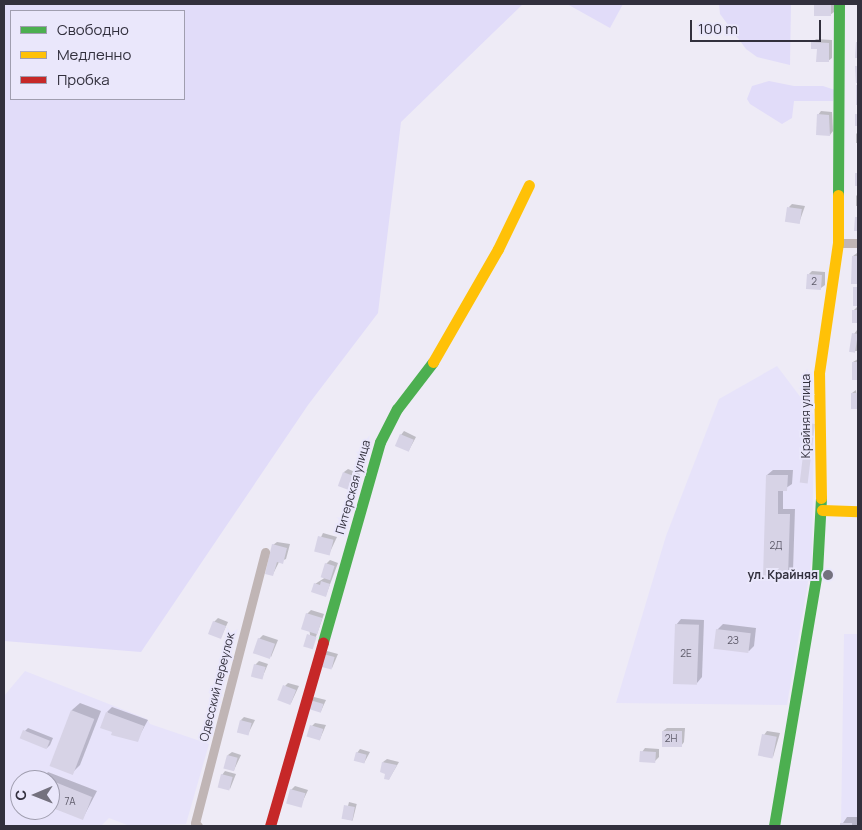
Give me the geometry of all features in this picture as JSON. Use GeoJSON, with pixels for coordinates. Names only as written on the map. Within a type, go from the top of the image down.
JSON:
{"type":"FeatureCollection","features":[{"type":"Feature","properties":{"kind":"street","name":"Крайняя улица"},"geometry":{"type":"LineString","coordinates":[[774,826],[817,572],[822,510],[819,373],[838,243],[839,4]]}},
{"type":"Feature","properties":{"kind":"street","name":"Питерская улица"},"geometry":{"type":"LineString","coordinates":[[270,826],[380,442],[397,409],[439,354],[498,249],[529,185]]}},
{"type":"Feature","properties":{"kind":"street"},"geometry":{"type":"LineString","coordinates":[[838,243],[858,242]]}},
{"type":"Feature","properties":{"kind":"street"},"geometry":{"type":"LineString","coordinates":[[822,510],[858,511]]}},
{"type":"Feature","properties":{"kind":"street","name":"Одесский переулок"},"geometry":{"type":"LineString","coordinates":[[198,826],[195,823],[264,552]]}},
{"type":"Feature","properties":{"kind":"shaded area"},"geometry":{"type":"Polygon","coordinates":[[[4,4],[523,4],[401,122],[378,313],[308,405],[141,652],[4,641],[4,4]]]}},
{"type":"Feature","properties":{"kind":"shaded area"},"geometry":{"type":"Polygon","coordinates":[[[567,4],[623,4],[610,28],[567,4]]]}},
{"type":"Feature","properties":{"kind":"shaded area"},"geometry":{"type":"Polygon","coordinates":[[[719,4],[791,4],[790,65],[757,57],[746,49],[720,14],[719,4]]]}},
{"type":"Feature","properties":{"kind":"shaded area"},"geometry":{"type":"Polygon","coordinates":[[[769,81],[794,86],[823,86],[835,90],[833,101],[794,101],[792,118],[782,124],[750,104],[747,99],[752,86],[769,81]]]}},
{"type":"Feature","properties":{"kind":"shaded area"},"geometry":{"type":"Polygon","coordinates":[[[777,366],[814,415],[812,559],[787,705],[616,703],[666,536],[719,399],[777,366]]]}},
{"type":"Feature","properties":{"kind":"shaded area"},"geometry":{"type":"Polygon","coordinates":[[[844,634],[858,634],[858,826],[841,826],[844,634]]]}},
{"type":"Feature","properties":{"kind":"shaded area"},"geometry":{"type":"Polygon","coordinates":[[[25,671],[147,719],[150,724],[209,744],[186,824],[130,826],[109,818],[101,826],[4,826],[4,696],[25,671]]]}},
{"type":"Feature","properties":{"kind":"building"},"geometry":{"type":"Polygon","coordinates":[[[814,4],[831,4],[831,16],[814,16],[814,4]]]}},
{"type":"Feature","properties":{"kind":"building"},"geometry":{"type":"Polygon","coordinates":[[[811,42],[829,43],[829,62],[816,62],[817,49],[811,49],[811,42]]]}},
{"type":"Feature","properties":{"kind":"building"},"geometry":{"type":"Polygon","coordinates":[[[856,42],[858,42],[858,58],[855,58],[856,42]]]}},
{"type":"Feature","properties":{"kind":"building"},"geometry":{"type":"Polygon","coordinates":[[[855,66],[858,66],[858,83],[856,83],[855,66]]]}},
{"type":"Feature","properties":{"kind":"building"},"geometry":{"type":"Polygon","coordinates":[[[856,85],[858,85],[858,105],[856,105],[856,85]]]}},
{"type":"Feature","properties":{"kind":"building"},"geometry":{"type":"Polygon","coordinates":[[[817,114],[829,115],[830,136],[816,135],[817,114]]]}},
{"type":"Feature","properties":{"kind":"building"},"geometry":{"type":"Polygon","coordinates":[[[855,114],[858,114],[858,126],[855,126],[855,114]]]}},
{"type":"Feature","properties":{"kind":"building"},"geometry":{"type":"Polygon","coordinates":[[[855,173],[858,173],[858,186],[855,186],[855,173]]]}},
{"type":"Feature","properties":{"kind":"building"},"geometry":{"type":"Polygon","coordinates":[[[787,207],[802,209],[800,224],[785,222],[787,207]]]}},
{"type":"Feature","properties":{"kind":"building"},"geometry":{"type":"Polygon","coordinates":[[[855,217],[858,217],[858,231],[854,231],[855,217]]]}},
{"type":"Feature","properties":{"kind":"building"},"geometry":{"type":"Polygon","coordinates":[[[852,256],[858,256],[858,284],[851,284],[852,256]]]}},
{"type":"Feature","properties":{"kind":"building"},"geometry":{"type":"Polygon","coordinates":[[[807,274],[822,275],[821,290],[806,289],[807,274]]]}},
{"type":"Feature","properties":{"kind":"building"},"geometry":{"type":"Polygon","coordinates":[[[853,287],[858,287],[858,306],[853,306],[853,287]]]}},
{"type":"Feature","properties":{"kind":"building"},"geometry":{"type":"Polygon","coordinates":[[[852,310],[858,310],[858,323],[852,323],[852,310]]]}},
{"type":"Feature","properties":{"kind":"building"},"geometry":{"type":"Polygon","coordinates":[[[852,333],[858,334],[855,353],[849,352],[852,333]]]}},
{"type":"Feature","properties":{"kind":"building"},"geometry":{"type":"Polygon","coordinates":[[[852,362],[858,362],[858,380],[852,380],[852,362]]]}},
{"type":"Feature","properties":{"kind":"building"},"geometry":{"type":"Polygon","coordinates":[[[851,393],[858,393],[858,409],[851,409],[851,393]]]}},
{"type":"Feature","properties":{"kind":"building"},"geometry":{"type":"Polygon","coordinates":[[[807,423],[815,424],[808,484],[800,483],[807,423]]]}},
{"type":"Feature","properties":{"kind":"building"},"geometry":{"type":"Polygon","coordinates":[[[400,434],[414,440],[409,452],[395,446],[400,434]]]}},
{"type":"Feature","properties":{"kind":"building"},"geometry":{"type":"Polygon","coordinates":[[[343,472],[357,477],[352,491],[338,486],[343,472]]]}},
{"type":"Feature","properties":{"kind":"building"},"geometry":{"type":"Polygon","coordinates":[[[766,475],[788,475],[787,491],[778,491],[778,514],[790,514],[788,578],[763,577],[766,475]]]}},
{"type":"Feature","properties":{"kind":"building"},"geometry":{"type":"Polygon","coordinates":[[[318,536],[334,540],[330,555],[314,552],[318,536]]]}},
{"type":"Feature","properties":{"kind":"building"},"geometry":{"type":"Polygon","coordinates":[[[272,544],[287,548],[283,564],[277,562],[273,576],[265,574],[272,544]]]}},
{"type":"Feature","properties":{"kind":"building"},"geometry":{"type":"Polygon","coordinates":[[[325,563],[335,566],[330,580],[321,577],[325,563]]]}},
{"type":"Feature","properties":{"kind":"building"},"geometry":{"type":"Polygon","coordinates":[[[321,581],[330,584],[326,597],[311,592],[314,583],[320,585],[321,581]]]}},
{"type":"Feature","properties":{"kind":"building"},"geometry":{"type":"Polygon","coordinates":[[[306,613],[322,618],[317,634],[301,629],[306,613]]]}},
{"type":"Feature","properties":{"kind":"building"},"geometry":{"type":"Polygon","coordinates":[[[213,621],[226,626],[221,639],[208,634],[213,621]]]}},
{"type":"Feature","properties":{"kind":"building"},"geometry":{"type":"Polygon","coordinates":[[[675,624],[699,625],[697,685],[673,684],[675,624]]]}},
{"type":"Feature","properties":{"kind":"building"},"geometry":{"type":"Polygon","coordinates":[[[716,629],[751,633],[748,653],[714,649],[716,629]]]}},
{"type":"Feature","properties":{"kind":"building"},"geometry":{"type":"Polygon","coordinates":[[[307,634],[317,637],[313,649],[303,646],[307,634]]]}},
{"type":"Feature","properties":{"kind":"building"},"geometry":{"type":"Polygon","coordinates":[[[258,638],[275,644],[270,659],[253,653],[258,638]]]}},
{"type":"Feature","properties":{"kind":"building"},"geometry":{"type":"Polygon","coordinates":[[[323,654],[335,657],[331,670],[320,667],[323,654]]]}},
{"type":"Feature","properties":{"kind":"building"},"geometry":{"type":"Polygon","coordinates":[[[254,664],[266,667],[262,680],[251,677],[254,664]]]}},
{"type":"Feature","properties":{"kind":"building"},"geometry":{"type":"Polygon","coordinates":[[[283,685],[296,690],[290,705],[277,700],[283,685]]]}},
{"type":"Feature","properties":{"kind":"building"},"geometry":{"type":"Polygon","coordinates":[[[310,700],[323,704],[321,713],[307,709],[310,700]]]}},
{"type":"Feature","properties":{"kind":"building"},"geometry":{"type":"Polygon","coordinates":[[[71,710],[94,719],[73,775],[49,766],[71,710]]]}},
{"type":"Feature","properties":{"kind":"building"},"geometry":{"type":"Polygon","coordinates":[[[106,712],[144,726],[138,742],[111,735],[112,732],[100,728],[106,712]]]}},
{"type":"Feature","properties":{"kind":"building"},"geometry":{"type":"Polygon","coordinates":[[[240,720],[252,723],[248,736],[237,733],[240,720]]]}},
{"type":"Feature","properties":{"kind":"building"},"geometry":{"type":"Polygon","coordinates":[[[310,725],[323,729],[320,741],[306,736],[310,725]]]}},
{"type":"Feature","properties":{"kind":"building"},"geometry":{"type":"Polygon","coordinates":[[[23,730],[50,741],[47,749],[20,738],[23,730]]]}},
{"type":"Feature","properties":{"kind":"building"},"geometry":{"type":"Polygon","coordinates":[[[662,731],[682,731],[682,747],[662,747],[662,731]]]}},
{"type":"Feature","properties":{"kind":"building"},"geometry":{"type":"Polygon","coordinates":[[[762,734],[777,737],[773,758],[758,756],[762,734]]]}},
{"type":"Feature","properties":{"kind":"building"},"geometry":{"type":"Polygon","coordinates":[[[640,751],[656,752],[655,763],[639,762],[640,751]]]}},
{"type":"Feature","properties":{"kind":"building"},"geometry":{"type":"Polygon","coordinates":[[[356,752],[367,755],[364,764],[354,761],[356,752]]]}},
{"type":"Feature","properties":{"kind":"building"},"geometry":{"type":"Polygon","coordinates":[[[227,755],[238,758],[234,771],[223,769],[227,755]]]}},
{"type":"Feature","properties":{"kind":"building"},"geometry":{"type":"Polygon","coordinates":[[[382,762],[397,765],[389,780],[384,779],[385,774],[380,772],[382,762]]]}},
{"type":"Feature","properties":{"kind":"building"},"geometry":{"type":"Polygon","coordinates":[[[221,774],[233,777],[229,790],[218,788],[221,774]]]}},
{"type":"Feature","properties":{"kind":"building"},"geometry":{"type":"Polygon","coordinates":[[[60,784],[92,797],[83,820],[60,811],[60,784]]]}},
{"type":"Feature","properties":{"kind":"building"},"geometry":{"type":"Polygon","coordinates":[[[290,789],[305,793],[302,808],[286,803],[290,789]]]}},
{"type":"Feature","properties":{"kind":"building"},"geometry":{"type":"Polygon","coordinates":[[[344,805],[355,807],[352,821],[342,819],[344,805]]]}},
{"type":"Feature","properties":{"kind":"building"},"geometry":{"type":"Polygon","coordinates":[[[840,823],[852,823],[852,826],[840,826],[840,823]]]}},
{"type":"Feature","properties":{"kind":"traffic: fast"},"geometry":{"type":"LineString","coordinates":[[838,195],[839,4]]}},
{"type":"Feature","properties":{"kind":"traffic: fast"},"geometry":{"type":"LineString","coordinates":[[323,642],[380,442],[397,409],[433,362]]}},
{"type":"Feature","properties":{"kind":"traffic: fast"},"geometry":{"type":"LineString","coordinates":[[774,826],[817,572],[821,498]]}},
{"type":"Feature","properties":{"kind":"traffic: slow"},"geometry":{"type":"LineString","coordinates":[[433,362],[498,249],[529,185]]}},
{"type":"Feature","properties":{"kind":"traffic: slow"},"geometry":{"type":"LineString","coordinates":[[821,498],[819,373],[838,243],[838,195]]}},
{"type":"Feature","properties":{"kind":"traffic: slow"},"geometry":{"type":"LineString","coordinates":[[822,510],[858,511]]}},
{"type":"Feature","properties":{"kind":"traffic: jam"},"geometry":{"type":"LineString","coordinates":[[270,826],[323,642]]}},
{"type":"Feature","properties":{"kind":"place","name":"ул. Крайняя"},"geometry":{"type":"Point","coordinates":[828,575]}}]}
